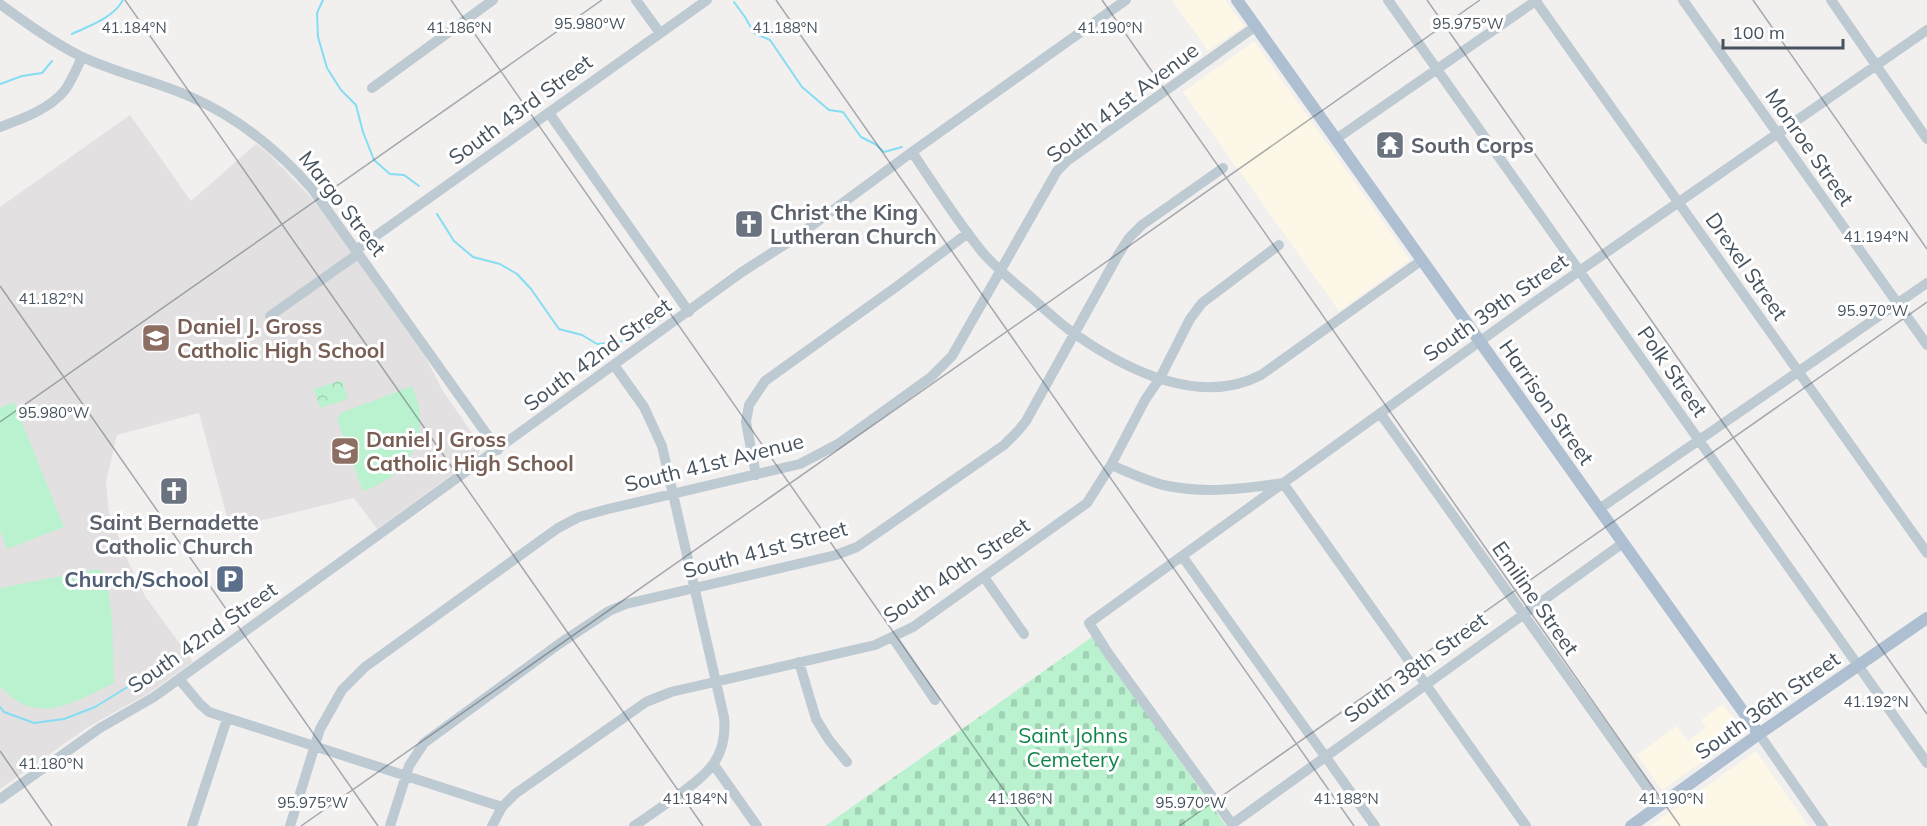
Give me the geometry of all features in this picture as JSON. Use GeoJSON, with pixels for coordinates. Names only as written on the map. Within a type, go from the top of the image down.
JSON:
{"type":"FeatureCollection","features":[{"type":"Feature","properties":{"kind":"main road","name":"Harrison Street"},"geometry":{"type":"LineString","coordinates":[[1238,0],[1759,734]]}},
{"type":"Feature","properties":{"kind":"main road","name":"South 36th Street"},"geometry":{"type":"LineString","coordinates":[[1631,826],[1927,618]]}},
{"type":"Feature","properties":{"kind":"street"},"geometry":{"type":"LineString","coordinates":[[636,0],[660,33]]}},
{"type":"Feature","properties":{"kind":"street","name":"South 43rd Street"},"geometry":{"type":"LineString","coordinates":[[270,316],[707,0]]}},
{"type":"Feature","properties":{"kind":"street","name":"South 42nd Street"},"geometry":{"type":"LineString","coordinates":[[0,799],[100,728],[154,697],[742,272],[795,238],[1126,0]]}},
{"type":"Feature","properties":{"kind":"street","name":"Polk Street"},"geometry":{"type":"LineString","coordinates":[[1388,0],[1927,763]]}},
{"type":"Feature","properties":{"kind":"street"},"geometry":{"type":"LineString","coordinates":[[1336,139],[1536,0]]}},
{"type":"Feature","properties":{"kind":"street","name":"Drexel Street"},"geometry":{"type":"LineString","coordinates":[[1536,0],[1927,554]]}},
{"type":"Feature","properties":{"kind":"street","name":"Monroe Street"},"geometry":{"type":"LineString","coordinates":[[1683,0],[1927,345]]}},
{"type":"Feature","properties":{"kind":"street"},"geometry":{"type":"LineString","coordinates":[[1831,0],[1927,139]]}},
{"type":"Feature","properties":{"kind":"street"},"geometry":{"type":"LineString","coordinates":[[372,88],[492,1]]}},
{"type":"Feature","properties":{"kind":"street","name":"Margo Street"},"geometry":{"type":"LineString","coordinates":[[1,2],[44,36],[82,57],[129,76],[190,96],[222,112],[281,155],[298,172],[357,252],[498,450]]}},
{"type":"Feature","properties":{"kind":"street","name":"South 41st Avenue"},"geometry":{"type":"LineString","coordinates":[[290,826],[320,729],[334,701],[378,656],[548,535],[579,518],[800,464],[838,444],[936,373],[951,356],[1057,171],[1067,161],[1256,26]]}},
{"type":"Feature","properties":{"kind":"street","name":"South 39th Street"},"geometry":{"type":"LineString","coordinates":[[1232,824],[1108,653],[1089,623],[1480,341],[1927,30]]}},
{"type":"Feature","properties":{"kind":"street"},"geometry":{"type":"LineString","coordinates":[[0,127],[30,115],[54,101],[70,83],[82,57]]}},
{"type":"Feature","properties":{"kind":"street"},"geometry":{"type":"LineString","coordinates":[[549,113],[689,312]]}},
{"type":"Feature","properties":{"kind":"street"},"geometry":{"type":"LineString","coordinates":[[912,152],[968,233],[999,270],[1073,333],[1110,357],[1160,378],[1203,388],[1227,387],[1249,381],[1272,368],[1422,260]]}},
{"type":"Feature","properties":{"kind":"street","name":"South 41st Street"},"geometry":{"type":"LineString","coordinates":[[390,826],[415,754],[432,736],[601,617],[626,604],[836,555],[857,547],[1004,445],[1018,431],[1129,238],[1142,225],[1223,168]]}},
{"type":"Feature","properties":{"kind":"street"},"geometry":{"type":"LineString","coordinates":[[756,475],[746,422],[749,405],[765,381],[968,233]]}},
{"type":"Feature","properties":{"kind":"street","name":"South 40th Street"},"geometry":{"type":"LineString","coordinates":[[492,826],[502,807],[515,794],[646,702],[671,692],[875,645],[893,638],[913,627],[1087,503],[1111,465],[1145,400],[1160,378],[1190,319],[1202,303],[1279,245]]}},
{"type":"Feature","properties":{"kind":"street"},"geometry":{"type":"LineString","coordinates":[[1599,509],[1927,283]]}},
{"type":"Feature","properties":{"kind":"street"},"geometry":{"type":"LineString","coordinates":[[614,365],[653,423],[662,446],[724,717],[725,732],[714,765],[699,780],[634,826]]}},
{"type":"Feature","properties":{"kind":"street","name":"Emiline Street"},"geometry":{"type":"LineString","coordinates":[[1380,413],[1660,806]]}},
{"type":"Feature","properties":{"kind":"street"},"geometry":{"type":"LineString","coordinates":[[1111,465],[1164,485],[1206,490],[1239,489],[1283,483],[1526,826]]}},
{"type":"Feature","properties":{"kind":"street","name":"South 38th Street"},"geometry":{"type":"LineString","coordinates":[[1232,824],[1623,543]]}},
{"type":"Feature","properties":{"kind":"street"},"geometry":{"type":"LineString","coordinates":[[1182,556],[1375,826]]}},
{"type":"Feature","properties":{"kind":"street"},"geometry":{"type":"LineString","coordinates":[[984,577],[1024,634]]}},
{"type":"Feature","properties":{"kind":"street"},"geometry":{"type":"LineString","coordinates":[[893,638],[935,700]]}},
{"type":"Feature","properties":{"kind":"street"},"geometry":{"type":"LineString","coordinates":[[800,662],[816,719],[847,762]]}},
{"type":"Feature","properties":{"kind":"street"},"geometry":{"type":"LineString","coordinates":[[179,679],[209,712],[502,807]]}},
{"type":"Feature","properties":{"kind":"street"},"geometry":{"type":"LineString","coordinates":[[192,826],[227,719]]}},
{"type":"Feature","properties":{"kind":"street","name":"Harrison Street"},"geometry":{"type":"LineString","coordinates":[[1759,734],[1823,826]]}},
{"type":"Feature","properties":{"kind":"street"},"geometry":{"type":"LineString","coordinates":[[714,765],[757,826]]}},
{"type":"Feature","properties":{"kind":"shaded area"},"geometry":{"type":"Polygon","coordinates":[[[1172,0],[1225,0],[1244,26],[1208,51],[1172,0]]]}},
{"type":"Feature","properties":{"kind":"shaded area"},"geometry":{"type":"Polygon","coordinates":[[[1254,41],[1410,260],[1339,311],[1183,92],[1254,41]]]}},
{"type":"Feature","properties":{"kind":"shaded area","name":"Daniel J Gross Catholic High School"},"geometry":{"type":"Polygon","coordinates":[[[130,115],[191,201],[256,144],[268,153],[327,217],[427,360],[443,391],[479,443],[480,450],[478,456],[377,529],[354,498],[230,528],[199,413],[117,435],[106,482],[109,513],[145,596],[193,662],[149,693],[88,727],[0,789],[0,207],[130,115]]]}},
{"type":"Feature","properties":{"kind":"shaded area"},"geometry":{"type":"Polygon","coordinates":[[[1723,704],[1743,733],[1662,790],[1637,755],[1677,726],[1688,741],[1706,728],[1701,720],[1723,704]]]}},
{"type":"Feature","properties":{"kind":"shaded area"},"geometry":{"type":"Polygon","coordinates":[[[1756,751],[1808,826],[1650,826],[1756,751]]]}},
{"type":"Feature","properties":{"kind":"green space"},"geometry":{"type":"Polygon","coordinates":[[[342,380],[348,399],[320,408],[314,389],[342,380]]]}},
{"type":"Feature","properties":{"kind":"green space"},"geometry":{"type":"Polygon","coordinates":[[[412,386],[418,403],[420,420],[419,436],[413,450],[405,464],[394,475],[363,491],[337,419],[341,413],[412,386]]]}},
{"type":"Feature","properties":{"kind":"green space"},"geometry":{"type":"Polygon","coordinates":[[[14,402],[64,527],[7,549],[0,530],[0,408],[14,402]]]}},
{"type":"Feature","properties":{"kind":"green space"},"geometry":{"type":"Polygon","coordinates":[[[98,569],[106,575],[112,617],[114,683],[56,707],[41,709],[27,706],[14,699],[0,686],[0,588],[98,569]]]}},
{"type":"Feature","properties":{"kind":"green space","name":"Saint Johns Cemetery"},"geometry":{"type":"Polygon","coordinates":[[[1092,637],[1226,826],[825,826],[1092,637]]]}},
{"type":"Feature","properties":{"kind":"waterway"},"geometry":{"type":"LineString","coordinates":[[72,34],[107,16],[123,0]]}},
{"type":"Feature","properties":{"kind":"waterway"},"geometry":{"type":"LineString","coordinates":[[323,0],[317,13],[318,37],[327,68],[341,90],[356,105],[374,160],[390,174],[404,175],[419,186]]}},
{"type":"Feature","properties":{"kind":"waterway"},"geometry":{"type":"LineString","coordinates":[[734,2],[754,33],[770,40],[802,87],[829,110],[843,112],[861,137],[884,152],[902,147]]}},
{"type":"Feature","properties":{"kind":"waterway"},"geometry":{"type":"LineString","coordinates":[[0,84],[22,76],[42,73],[52,61]]}},
{"type":"Feature","properties":{"kind":"waterway"},"geometry":{"type":"LineString","coordinates":[[437,214],[454,241],[473,257],[500,264],[517,274],[531,289],[559,329],[582,335],[597,344],[620,342],[638,335],[662,318]]}},
{"type":"Feature","properties":{"kind":"waterway"},"geometry":{"type":"LineString","coordinates":[[0,707],[4,712],[34,723],[64,719],[95,707],[152,672]]}},
{"type":"Feature","properties":{"kind":"place","name":"South Corps"},"geometry":{"type":"Point","coordinates":[1390,145]}},
{"type":"Feature","properties":{"kind":"place","name":"Christ the King Lutheran Church"},"geometry":{"type":"Point","coordinates":[749,224]}},
{"type":"Feature","properties":{"kind":"place","name":"Daniel J. Gross Catholic High School"},"geometry":{"type":"Point","coordinates":[156,338]}},
{"type":"Feature","properties":{"kind":"place","name":"Daniel J Gross Catholic High School"},"geometry":{"type":"Point","coordinates":[345,451]}},
{"type":"Feature","properties":{"kind":"place","name":"Saint Bernadette Catholic Church"},"geometry":{"type":"Point","coordinates":[174,491]}},
{"type":"Feature","properties":{"kind":"place","name":"Church/School"},"geometry":{"type":"Point","coordinates":[230,579]}}]}
